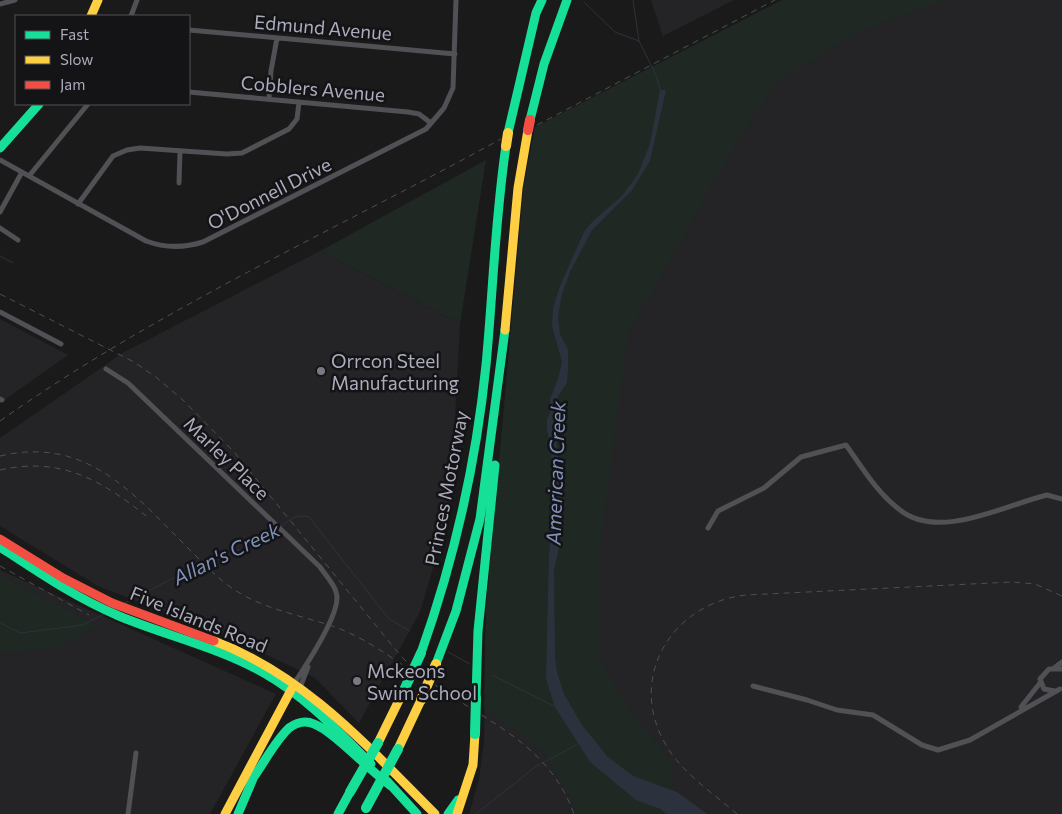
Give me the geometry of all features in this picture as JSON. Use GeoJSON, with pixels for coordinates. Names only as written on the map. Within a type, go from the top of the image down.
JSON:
{"type":"FeatureCollection","features":[{"type":"Feature","properties":{"kind":"main road"},"geometry":{"type":"LineString","coordinates":[[91,15],[98,0]]}},
{"type":"Feature","properties":{"kind":"main road","name":"Princes Motorway"},"geometry":{"type":"LineString","coordinates":[[336,814],[349,795],[378,743],[421,653],[454,555],[475,449],[486,365],[500,186],[508,133],[536,12],[542,0]]}},
{"type":"Feature","properties":{"kind":"main road","name":"Princes Motorway"},"geometry":{"type":"LineString","coordinates":[[364,811],[398,749],[421,700],[456,611],[470,561],[483,500],[500,380],[518,188],[529,125],[544,64],[567,0]]}},
{"type":"Feature","properties":{"kind":"main road"},"geometry":{"type":"LineString","coordinates":[[0,148],[38,105]]}},
{"type":"Feature","properties":{"kind":"main road"},"geometry":{"type":"LineString","coordinates":[[457,814],[472,765],[475,734],[478,631],[499,426],[500,380]]}},
{"type":"Feature","properties":{"kind":"main road","name":"Five Islands Road"},"geometry":{"type":"LineString","coordinates":[[0,539],[49,570],[129,610],[248,654],[344,722],[435,814]]}},
{"type":"Feature","properties":{"kind":"main road","name":"Five Islands Road"},"geometry":{"type":"LineString","coordinates":[[0,548],[49,579],[104,609],[242,662],[296,688],[418,814]]}},
{"type":"Feature","properties":{"kind":"main road"},"geometry":{"type":"LineString","coordinates":[[238,814],[296,688]]}},
{"type":"Feature","properties":{"kind":"main road"},"geometry":{"type":"LineString","coordinates":[[225,814],[296,688]]}},
{"type":"Feature","properties":{"kind":"main road"},"geometry":{"type":"LineString","coordinates":[[253,778],[287,730],[293,724],[305,722],[317,724],[324,729],[373,773],[391,786]]}},
{"type":"Feature","properties":{"kind":"main road"},"geometry":{"type":"LineString","coordinates":[[448,814],[468,782]]}},
{"type":"Feature","properties":{"kind":"main road"},"geometry":{"type":"LineString","coordinates":[[416,795],[431,814]]}},
{"type":"Feature","properties":{"kind":"main road"},"geometry":{"type":"LineString","coordinates":[[401,797],[423,814]]}},
{"type":"Feature","properties":{"kind":"street"},"geometry":{"type":"LineString","coordinates":[[0,4],[14,0]]}},
{"type":"Feature","properties":{"kind":"street"},"geometry":{"type":"LineString","coordinates":[[131,15],[138,0]]}},
{"type":"Feature","properties":{"kind":"street","name":"O'Donnell Drive"},"geometry":{"type":"LineString","coordinates":[[0,160],[155,245],[178,247],[194,245],[214,238],[409,138],[431,123],[444,108],[453,88],[456,0]]}},
{"type":"Feature","properties":{"kind":"street","name":"Edmund Avenue"},"geometry":{"type":"LineString","coordinates":[[190,30],[455,54]]}},
{"type":"Feature","properties":{"kind":"street"},"geometry":{"type":"LineString","coordinates":[[269,99],[271,71],[277,38]]}},
{"type":"Feature","properties":{"kind":"street","name":"Cobblers Avenue"},"geometry":{"type":"LineString","coordinates":[[190,92],[414,113],[419,114],[431,123]]}},
{"type":"Feature","properties":{"kind":"street"},"geometry":{"type":"LineString","coordinates":[[78,204],[113,156],[127,150],[140,148],[227,154],[242,153],[289,129],[297,119],[299,102]]}},
{"type":"Feature","properties":{"kind":"street"},"geometry":{"type":"LineString","coordinates":[[29,176],[87,105]]}},
{"type":"Feature","properties":{"kind":"street"},"geometry":{"type":"LineString","coordinates":[[179,183],[180,151]]}},
{"type":"Feature","properties":{"kind":"street"},"geometry":{"type":"LineString","coordinates":[[0,212],[22,172]]}},
{"type":"Feature","properties":{"kind":"street"},"geometry":{"type":"LineString","coordinates":[[0,228],[18,240]]}},
{"type":"Feature","properties":{"kind":"street"},"geometry":{"type":"LineString","coordinates":[[0,312],[61,344]]}},
{"type":"Feature","properties":{"kind":"street","name":"Marley Place"},"geometry":{"type":"LineString","coordinates":[[106,369],[128,383],[320,567],[334,588],[337,597],[328,625],[296,688]]}},
{"type":"Feature","properties":{"kind":"street"},"geometry":{"type":"LineString","coordinates":[[708,528],[718,511],[768,485],[801,458],[846,445],[876,486],[899,510],[922,520],[955,521],[1047,495],[1062,499]]}},
{"type":"Feature","properties":{"kind":"street"},"geometry":{"type":"LineString","coordinates":[[1013,714],[1030,698],[1044,673],[1062,662]]}},
{"type":"Feature","properties":{"kind":"street"},"geometry":{"type":"LineString","coordinates":[[1054,668],[1062,669]]}},
{"type":"Feature","properties":{"kind":"street"},"geometry":{"type":"LineString","coordinates":[[1040,683],[1048,691],[1061,688]]}},
{"type":"Feature","properties":{"kind":"street"},"geometry":{"type":"LineString","coordinates":[[753,686],[837,710],[873,714],[933,749],[952,747],[970,740],[1061,688]]}},
{"type":"Feature","properties":{"kind":"street"},"geometry":{"type":"LineString","coordinates":[[128,814],[136,753]]}},
{"type":"Feature","properties":{"kind":"shaded area"},"geometry":{"type":"Polygon","coordinates":[[[651,0],[734,0],[663,36],[651,0]]]}},
{"type":"Feature","properties":{"kind":"shaded area"},"geometry":{"type":"Polygon","coordinates":[[[782,0],[948,0],[859,31],[776,83],[740,136],[628,334],[601,539],[600,661],[632,714],[673,764],[670,814],[576,814],[570,798],[545,753],[484,708],[486,608],[524,183],[535,127],[782,0]]]}},
{"type":"Feature","properties":{"kind":"shaded area"},"geometry":{"type":"Polygon","coordinates":[[[784,0],[1062,0],[1062,814],[469,814],[479,779],[484,741],[486,608],[524,183],[784,0]]]}},
{"type":"Feature","properties":{"kind":"shaded area"},"geometry":{"type":"Polygon","coordinates":[[[486,160],[460,324],[320,251],[486,160]]]}},
{"type":"Feature","properties":{"kind":"shaded area"},"geometry":{"type":"Polygon","coordinates":[[[320,251],[460,324],[450,511],[420,612],[359,723],[314,677],[230,638],[98,586],[0,526],[0,438],[124,352],[320,251]]]}},
{"type":"Feature","properties":{"kind":"shaded area"},"geometry":{"type":"Polygon","coordinates":[[[0,319],[68,355],[0,403],[0,319]]]}},
{"type":"Feature","properties":{"kind":"shaded area"},"geometry":{"type":"Polygon","coordinates":[[[0,570],[276,694],[210,814],[0,814],[0,570]]]}},
{"type":"Feature","properties":{"kind":"shaded area"},"geometry":{"type":"Polygon","coordinates":[[[0,575],[98,626],[56,649],[0,653],[0,575]]]}},
{"type":"Feature","properties":{"kind":"water"},"geometry":{"type":"Polygon","coordinates":[[[660,90],[666,90],[650,161],[632,190],[592,230],[570,272],[562,294],[558,316],[560,334],[568,350],[568,369],[567,383],[558,396],[555,432],[562,504],[557,536],[559,548],[554,570],[555,656],[557,672],[564,694],[582,725],[608,757],[633,776],[677,792],[707,814],[666,814],[661,809],[636,800],[590,762],[555,707],[546,679],[549,554],[555,491],[554,474],[551,464],[552,448],[547,430],[547,420],[550,413],[550,399],[562,362],[552,326],[553,308],[560,286],[584,232],[593,221],[622,196],[638,174],[650,144],[660,90]]]}},
{"type":"Feature","properties":{"kind":"waterway"},"geometry":{"type":"LineString","coordinates":[[633,0],[639,41]]}},
{"type":"Feature","properties":{"kind":"waterway","name":"American Creek"},"geometry":{"type":"LineString","coordinates":[[584,2],[615,32],[639,41],[656,75],[661,92]]}},
{"type":"Feature","properties":{"kind":"waterway"},"geometry":{"type":"LineString","coordinates":[[0,256],[13,263]]}},
{"type":"Feature","properties":{"kind":"waterway","name":"Allan's Creek"},"geometry":{"type":"LineString","coordinates":[[282,526],[295,517],[309,517],[389,619],[410,631]]}},
{"type":"Feature","properties":{"kind":"waterway","name":"Allan's Creek"},"geometry":{"type":"LineString","coordinates":[[125,603],[185,572],[264,540],[279,528]]}},
{"type":"Feature","properties":{"kind":"waterway","name":"Allan's Creek"},"geometry":{"type":"LineString","coordinates":[[0,623],[20,633],[83,625],[104,614]]}},
{"type":"Feature","properties":{"kind":"waterway","name":"Allan's Creek"},"geometry":{"type":"LineString","coordinates":[[448,652],[470,664]]}},
{"type":"Feature","properties":{"kind":"waterway","name":"Allan's Creek"},"geometry":{"type":"LineString","coordinates":[[492,675],[556,707]]}},
{"type":"Feature","properties":{"kind":"waterway"},"geometry":{"type":"LineString","coordinates":[[476,814],[535,767],[578,744]]}},
{"type":"Feature","properties":{"kind":"railway"},"geometry":{"type":"LineString","coordinates":[[537,125],[775,0]]}},
{"type":"Feature","properties":{"kind":"railway"},"geometry":{"type":"LineString","coordinates":[[0,421],[60,381],[183,307],[501,139]]}},
{"type":"Feature","properties":{"kind":"railway"},"geometry":{"type":"LineString","coordinates":[[0,294],[134,362],[157,378],[184,401],[235,453],[400,655],[423,676],[497,725],[542,761],[560,785],[574,814]]}},
{"type":"Feature","properties":{"kind":"railway"},"geometry":{"type":"LineString","coordinates":[[0,456],[32,452],[60,454],[85,463],[108,476],[130,492],[211,571],[237,592],[267,606],[344,631],[371,644],[404,666]]}},
{"type":"Feature","properties":{"kind":"railway"},"geometry":{"type":"LineString","coordinates":[[0,470],[43,466],[81,475],[115,493],[150,519]]}},
{"type":"Feature","properties":{"kind":"railway"},"geometry":{"type":"LineString","coordinates":[[0,566],[89,615]]}},
{"type":"Feature","properties":{"kind":"railway"},"geometry":{"type":"LineString","coordinates":[[737,814],[680,765],[666,745],[655,720],[651,694],[654,670],[663,648],[678,628],[697,612],[720,601],[746,595],[1012,582],[1035,584],[1062,596]]}},
{"type":"Feature","properties":{"kind":"traffic: fast"},"geometry":{"type":"LineString","coordinates":[[508,133],[536,13],[542,0]]}},
{"type":"Feature","properties":{"kind":"traffic: fast"},"geometry":{"type":"LineString","coordinates":[[530,120],[544,64],[567,0]]}},
{"type":"Feature","properties":{"kind":"traffic: fast"},"geometry":{"type":"LineString","coordinates":[[0,148],[38,105]]}},
{"type":"Feature","properties":{"kind":"traffic: fast"},"geometry":{"type":"LineString","coordinates":[[421,653],[444,583],[470,475],[482,402],[506,146]]}},
{"type":"Feature","properties":{"kind":"traffic: fast"},"geometry":{"type":"LineString","coordinates":[[436,664],[456,611],[480,519],[505,330]]}},
{"type":"Feature","properties":{"kind":"traffic: fast"},"geometry":{"type":"LineString","coordinates":[[476,698],[478,631],[495,465]]}},
{"type":"Feature","properties":{"kind":"traffic: fast"},"geometry":{"type":"LineString","coordinates":[[0,547],[58,584],[103,609],[229,656],[264,673],[307,703],[371,764]]}},
{"type":"Feature","properties":{"kind":"traffic: fast"},"geometry":{"type":"LineString","coordinates":[[405,688],[421,653]]}},
{"type":"Feature","properties":{"kind":"traffic: fast"},"geometry":{"type":"LineString","coordinates":[[475,734],[476,698]]}},
{"type":"Feature","properties":{"kind":"traffic: fast"},"geometry":{"type":"LineString","coordinates":[[253,778],[284,733],[298,723],[307,722],[331,734],[391,786]]}},
{"type":"Feature","properties":{"kind":"traffic: fast"},"geometry":{"type":"LineString","coordinates":[[350,792],[378,743]]}},
{"type":"Feature","properties":{"kind":"traffic: fast"},"geometry":{"type":"LineString","coordinates":[[366,808],[398,749]]}},
{"type":"Feature","properties":{"kind":"traffic: fast"},"geometry":{"type":"LineString","coordinates":[[238,814],[255,774]]}},
{"type":"Feature","properties":{"kind":"traffic: fast"},"geometry":{"type":"LineString","coordinates":[[387,781],[417,814]]}},
{"type":"Feature","properties":{"kind":"traffic: fast"},"geometry":{"type":"LineString","coordinates":[[338,814],[350,792]]}},
{"type":"Feature","properties":{"kind":"traffic: fast"},"geometry":{"type":"LineString","coordinates":[[448,814],[458,800]]}},
{"type":"Feature","properties":{"kind":"traffic: slow"},"geometry":{"type":"LineString","coordinates":[[91,15],[98,0]]}},
{"type":"Feature","properties":{"kind":"traffic: slow"},"geometry":{"type":"LineString","coordinates":[[505,330],[518,188],[528,130]]}},
{"type":"Feature","properties":{"kind":"traffic: slow"},"geometry":{"type":"LineString","coordinates":[[506,146],[508,133]]}},
{"type":"Feature","properties":{"kind":"traffic: slow"},"geometry":{"type":"LineString","coordinates":[[214,641],[247,655],[278,673],[306,693],[360,739],[435,814]]}},
{"type":"Feature","properties":{"kind":"traffic: slow"},"geometry":{"type":"LineString","coordinates":[[421,700],[436,664]]}},
{"type":"Feature","properties":{"kind":"traffic: slow"},"geometry":{"type":"LineString","coordinates":[[378,743],[405,688]]}},
{"type":"Feature","properties":{"kind":"traffic: slow"},"geometry":{"type":"LineString","coordinates":[[225,814],[291,690]]}},
{"type":"Feature","properties":{"kind":"traffic: slow"},"geometry":{"type":"LineString","coordinates":[[398,749],[421,700]]}},
{"type":"Feature","properties":{"kind":"traffic: slow"},"geometry":{"type":"LineString","coordinates":[[457,814],[473,765],[475,734]]}},
{"type":"Feature","properties":{"kind":"traffic: jam"},"geometry":{"type":"LineString","coordinates":[[528,130],[530,120]]}},
{"type":"Feature","properties":{"kind":"traffic: jam"},"geometry":{"type":"LineString","coordinates":[[0,539],[63,578],[112,603],[214,641]]}},
{"type":"Feature","properties":{"kind":"place","name":"Orrcon Steel Manufacturing"},"geometry":{"type":"Point","coordinates":[321,371]}},
{"type":"Feature","properties":{"kind":"place","name":"Mckeons Swim School"},"geometry":{"type":"Point","coordinates":[357,681]}}]}
